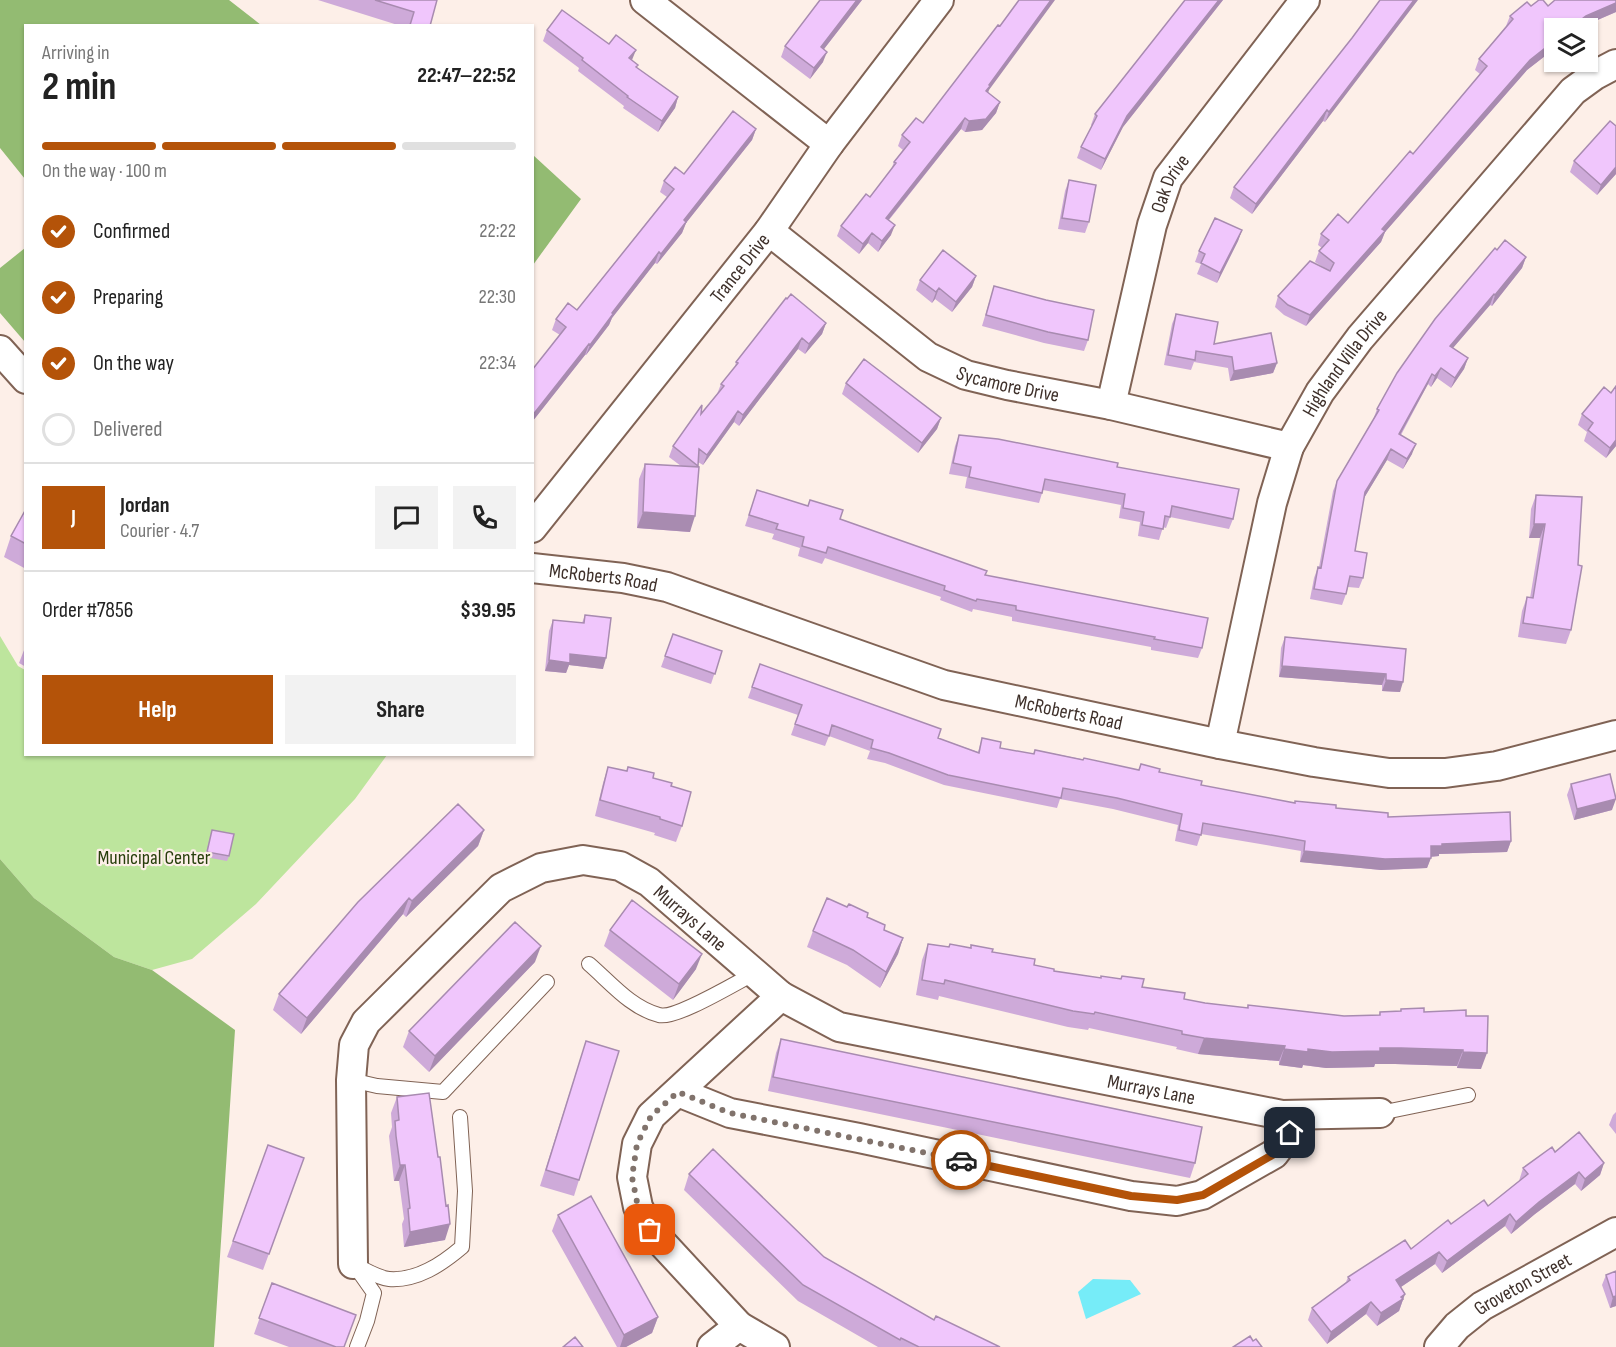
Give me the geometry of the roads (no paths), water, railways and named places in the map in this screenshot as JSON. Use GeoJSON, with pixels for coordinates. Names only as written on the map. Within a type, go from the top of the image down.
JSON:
{"type":"FeatureCollection","features":[{"type":"Feature","properties":{"kind":"street"},"geometry":{"type":"LineString","coordinates":[[645,0],[829,144]]}},
{"type":"Feature","properties":{"kind":"street","name":"Trance Drive"},"geometry":{"type":"LineString","coordinates":[[534,525],[769,231],[829,144],[939,0]]}},
{"type":"Feature","properties":{"kind":"street","name":"Oak Drive"},"geometry":{"type":"LineString","coordinates":[[1111,405],[1152,225],[1168,178],[1305,0]]}},
{"type":"Feature","properties":{"kind":"street","name":"Highland Villa Drive"},"geometry":{"type":"LineString","coordinates":[[1220,744],[1272,503],[1289,447],[1320,392],[1360,338],[1573,91],[1595,75],[1616,64]]}},
{"type":"Feature","properties":{"kind":"street","name":"Sycamore Drive"},"geometry":{"type":"LineString","coordinates":[[769,231],[928,357],[966,375],[1111,405],[1289,447]]}},
{"type":"Feature","properties":{"kind":"street"},"geometry":{"type":"LineString","coordinates":[[0,350],[24,377]]}},
{"type":"Feature","properties":{"kind":"street","name":"McRoberts Road"},"geometry":{"type":"LineString","coordinates":[[534,568],[623,578],[667,587],[945,685],[1314,762],[1389,773],[1445,773],[1497,766],[1616,735]]}},
{"type":"Feature","properties":{"kind":"street","name":"Murrays Lane"},"geometry":{"type":"LineString","coordinates":[[354,1264],[351,1080],[354,1045],[366,1022],[501,888],[541,868],[583,860],[620,866],[649,882],[781,996],[839,1027],[1282,1115],[1380,1113]]}},
{"type":"Feature","properties":{"kind":"street"},"geometry":{"type":"LineString","coordinates":[[775,1347],[739,1326],[650,1230],[638,1207],[632,1177],[637,1144],[651,1116],[781,996]]}},
{"type":"Feature","properties":{"kind":"street"},"geometry":{"type":"LineString","coordinates":[[678,1092],[730,1113],[1131,1196],[1177,1200],[1203,1195],[1274,1154],[1290,1133],[1293,1115]]}},
{"type":"Feature","properties":{"kind":"street","name":"Groveton Street"},"geometry":{"type":"LineString","coordinates":[[1439,1347],[1457,1326],[1482,1306],[1616,1232]]}},
{"type":"Feature","properties":{"kind":"street"},"geometry":{"type":"LineString","coordinates":[[712,1347],[739,1326]]}},
{"type":"Feature","properties":{"kind":"lane"},"geometry":{"type":"LineString","coordinates":[[589,964],[640,1008],[662,1017],[688,1008],[754,973]]}},
{"type":"Feature","properties":{"kind":"lane"},"geometry":{"type":"LineString","coordinates":[[351,1080],[377,1086],[443,1092],[547,982]]}},
{"type":"Feature","properties":{"kind":"lane"},"geometry":{"type":"LineString","coordinates":[[1380,1113],[1468,1095]]}},
{"type":"Feature","properties":{"kind":"lane"},"geometry":{"type":"LineString","coordinates":[[354,1264],[387,1279],[411,1277],[442,1264],[462,1247],[465,1191],[460,1117]]}},
{"type":"Feature","properties":{"kind":"lane"},"geometry":{"type":"LineString","coordinates":[[354,1264],[374,1293],[357,1347]]}},
{"type":"Feature","properties":{"kind":"water"},"geometry":{"type":"Polygon","coordinates":[[[1093,1279],[1130,1280],[1141,1294],[1086,1319],[1078,1292],[1093,1279]]]}},
{"type":"Feature","properties":{"kind":"park label","name":"Municipal Center"},"geometry":{"type":"Point","coordinates":[154,857]}}]}
